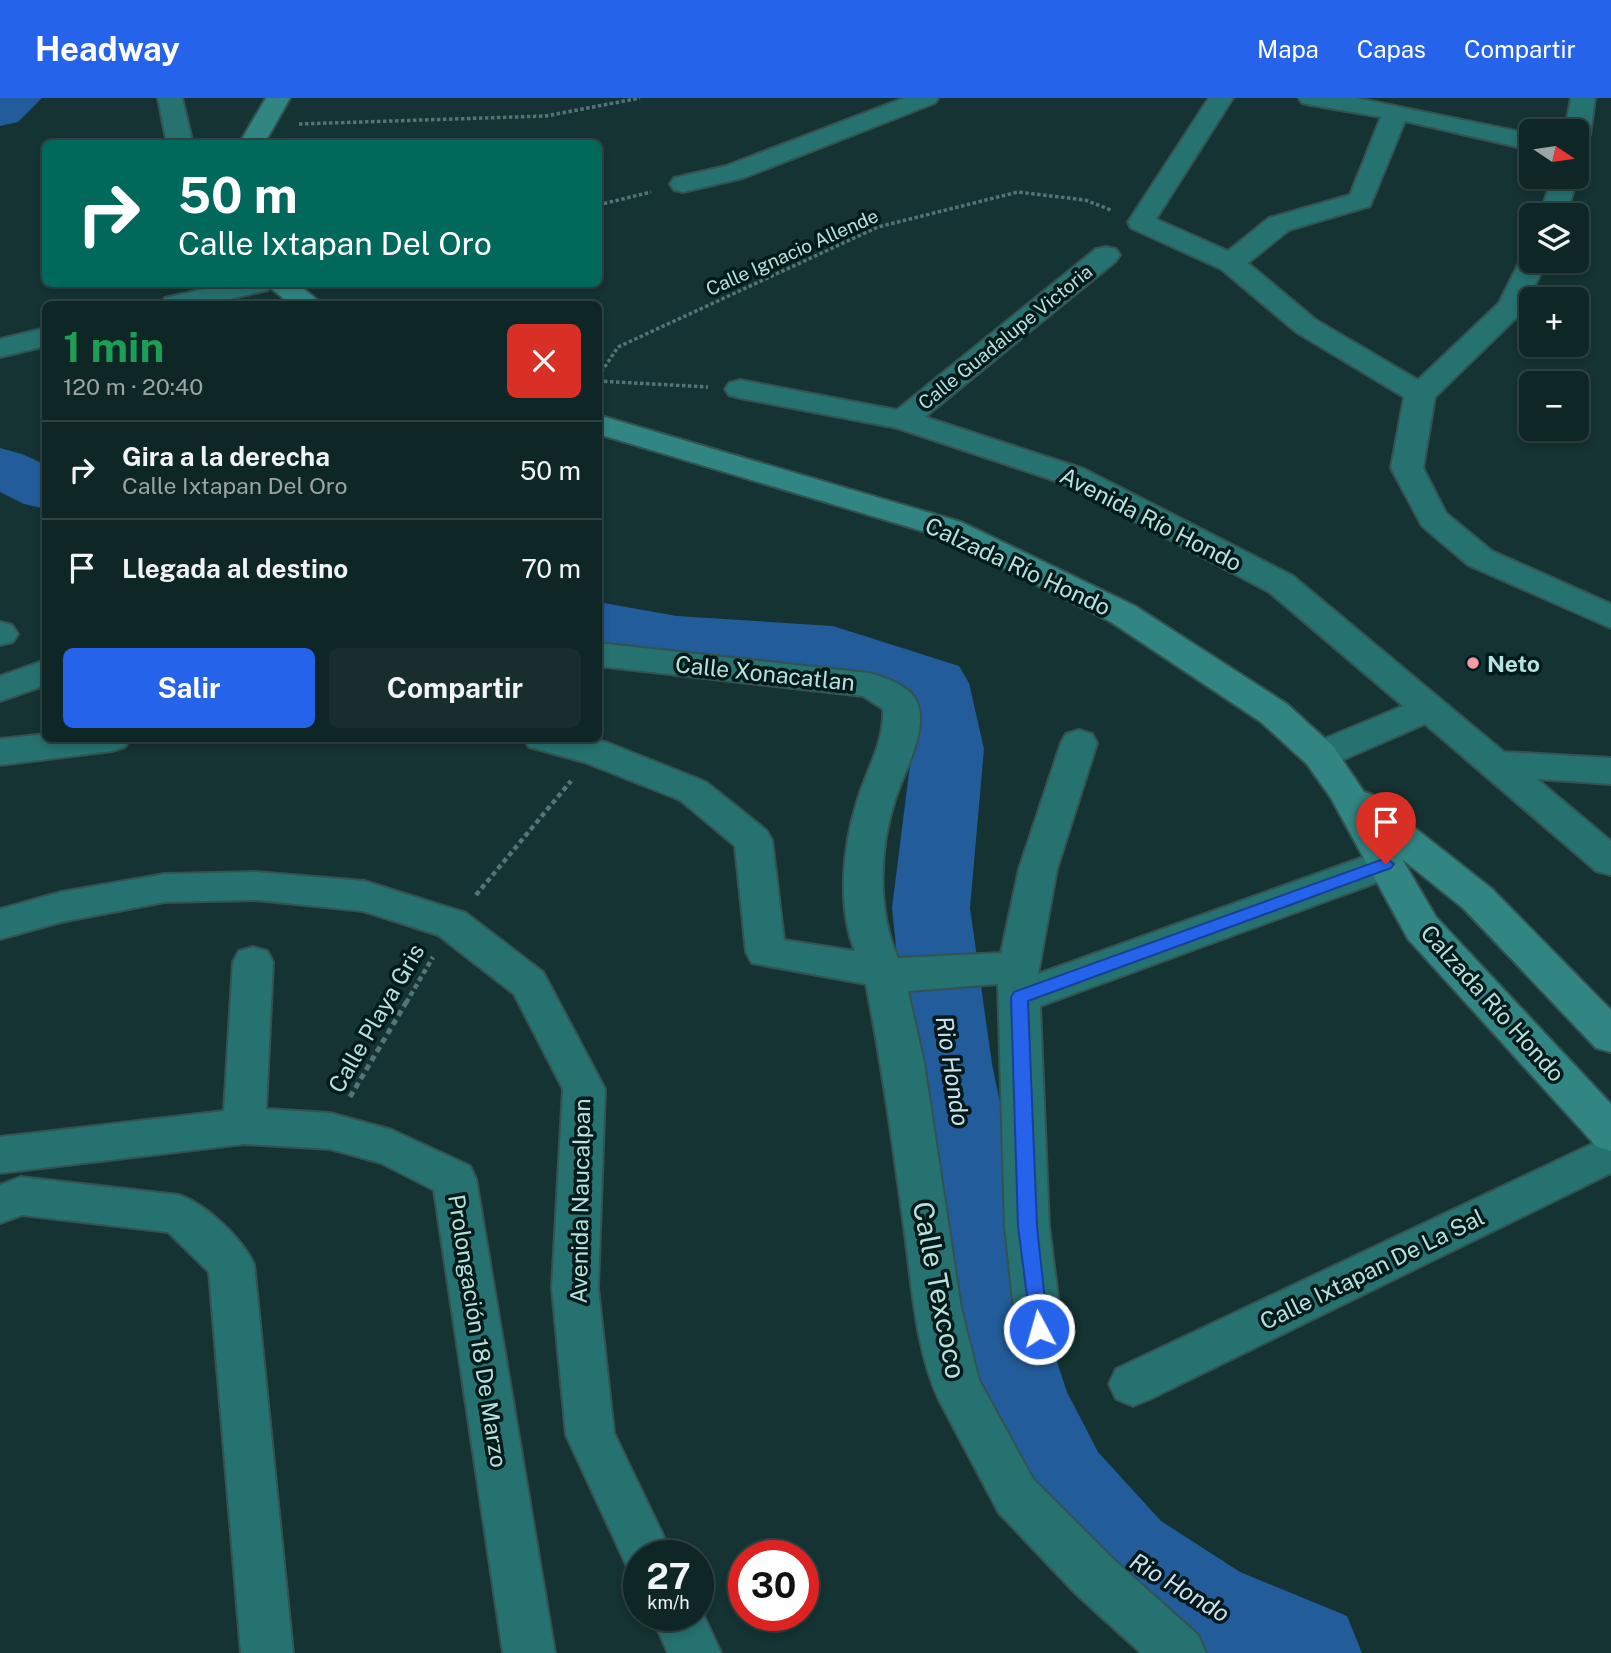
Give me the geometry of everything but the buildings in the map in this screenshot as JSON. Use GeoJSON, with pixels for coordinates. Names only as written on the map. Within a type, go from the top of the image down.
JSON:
{"type":"FeatureCollection","features":[{"type":"Feature","properties":{"kind":"main road"},"geometry":{"type":"LineString","coordinates":[[255,134],[278,98]]}},
{"type":"Feature","properties":{"kind":"main road"},"geometry":{"type":"LineString","coordinates":[[284,287],[304,301]]}},
{"type":"Feature","properties":{"kind":"main road","name":"Calzada Río Hondo"},"geometry":{"type":"LineString","coordinates":[[602,425],[950,529],[1124,614],[1274,713],[1320,755],[1345,791],[1422,928],[1611,1133]]}},
{"type":"Feature","properties":{"kind":"main road","name":"Calzada Río Hondo"},"geometry":{"type":"LineString","coordinates":[[1345,791],[1477,898],[1611,1036]]}},
{"type":"Feature","properties":{"kind":"street"},"geometry":{"type":"LineString","coordinates":[[170,98],[179,140]]}},
{"type":"Feature","properties":{"kind":"street"},"geometry":{"type":"LineString","coordinates":[[683,184],[734,172],[926,98]]}},
{"type":"Feature","properties":{"kind":"street"},"geometry":{"type":"LineString","coordinates":[[1221,98],[1141,222],[1231,263],[1306,326],[1420,394]]}},
{"type":"Feature","properties":{"kind":"street"},"geometry":{"type":"LineString","coordinates":[[1311,98],[1519,139]]}},
{"type":"Feature","properties":{"kind":"street"},"geometry":{"type":"LineString","coordinates":[[1580,119],[1583,98]]}},
{"type":"Feature","properties":{"kind":"street"},"geometry":{"type":"LineString","coordinates":[[1600,98],[1611,101]]}},
{"type":"Feature","properties":{"kind":"street"},"geometry":{"type":"LineString","coordinates":[[1231,263],[1279,224],[1361,200],[1396,113]]}},
{"type":"Feature","properties":{"kind":"street","name":"Calle Guadalupe Victoria"},"geometry":{"type":"LineString","coordinates":[[903,420],[1106,255]]}},
{"type":"Feature","properties":{"kind":"street"},"geometry":{"type":"LineString","coordinates":[[1527,273],[1511,306],[1420,394],[1407,468],[1433,520],[1480,558],[1611,617]]}},
{"type":"Feature","properties":{"kind":"street"},"geometry":{"type":"LineString","coordinates":[[186,301],[238,287]]}},
{"type":"Feature","properties":{"kind":"street"},"geometry":{"type":"LineString","coordinates":[[0,348],[42,338]]}},
{"type":"Feature","properties":{"kind":"street","name":"Avenida Río Hondo"},"geometry":{"type":"LineString","coordinates":[[740,389],[903,420],[1073,476],[1281,584],[1610,860]]}},
{"type":"Feature","properties":{"kind":"street","name":"Calle Xonacatlan"},"geometry":{"type":"LineString","coordinates":[[602,654],[869,685],[889,694],[901,706],[902,727],[875,803],[867,839],[864,884],[867,935],[896,974]]}},
{"type":"Feature","properties":{"kind":"street"},"geometry":{"type":"LineString","coordinates":[[0,689],[42,673]]}},
{"type":"Feature","properties":{"kind":"street"},"geometry":{"type":"LineString","coordinates":[[1320,755],[1430,708]]}},
{"type":"Feature","properties":{"kind":"street"},"geometry":{"type":"LineString","coordinates":[[0,752],[80,742]]}},
{"type":"Feature","properties":{"kind":"street"},"geometry":{"type":"LineString","coordinates":[[557,742],[594,752],[693,791],[753,840],[766,952],[896,974],[974,969],[1019,982],[1386,864]]}},
{"type":"Feature","properties":{"kind":"street"},"geometry":{"type":"LineString","coordinates":[[1039,1329],[1027,1226],[1019,982],[1038,869],[1079,743]]}},
{"type":"Feature","properties":{"kind":"street"},"geometry":{"type":"LineString","coordinates":[[1496,764],[1611,771]]}},
{"type":"Feature","properties":{"kind":"street","name":"Avenida Naucalpan"},"geometry":{"type":"LineString","coordinates":[[0,924],[61,906],[165,888],[256,886],[364,896],[452,923],[530,983],[583,1089],[575,1288],[590,1435],[640,1540]]}},
{"type":"Feature","properties":{"kind":"street"},"geometry":{"type":"LineString","coordinates":[[244,1126],[253,962]]}},
{"type":"Feature","properties":{"kind":"street","name":"Calle Texcoco"},"geometry":{"type":"LineString","coordinates":[[896,974],[903,1063],[938,1308],[956,1385],[1016,1496],[1094,1576],[1180,1653]]}},
{"type":"Feature","properties":{"kind":"street","name":"Prolongación 18 De Marzo"},"geometry":{"type":"LineString","coordinates":[[0,1155],[244,1126],[330,1131],[392,1148],[454,1179],[529,1653]]}},
{"type":"Feature","properties":{"kind":"street","name":"Calle Ixtapan De La Sal"},"geometry":{"type":"LineString","coordinates":[[1133,1384],[1611,1153]]}},
{"type":"Feature","properties":{"kind":"street"},"geometry":{"type":"LineString","coordinates":[[0,1204],[21,1196],[179,1214],[231,1264],[267,1653]]}},
{"type":"Feature","properties":{"kind":"street"},"geometry":{"type":"LineString","coordinates":[[685,1631],[695,1653]]}},
{"type":"Feature","properties":{"kind":"path"},"geometry":{"type":"LineString","coordinates":[[255,134],[546,116],[640,98]]}},
{"type":"Feature","properties":{"kind":"path"},"geometry":{"type":"LineString","coordinates":[[602,204],[683,184]]}},
{"type":"Feature","properties":{"kind":"path","name":"Calle Ignacio Allende"},"geometry":{"type":"LineString","coordinates":[[602,373],[618,347],[878,227],[1018,192],[1085,200],[1141,222]]}},
{"type":"Feature","properties":{"kind":"path"},"geometry":{"type":"LineString","coordinates":[[602,379],[740,389]]}},
{"type":"Feature","properties":{"kind":"path","name":"Calle Playa Gris"},"geometry":{"type":"LineString","coordinates":[[330,1131],[452,923],[594,752]]}},
{"type":"Feature","properties":{"kind":"waterway","name":"Rio Hondo"},"geometry":{"type":"LineString","coordinates":[[0,111],[17,98]]}},
{"type":"Feature","properties":{"kind":"waterway","name":"Rio Hondo"},"geometry":{"type":"LineString","coordinates":[[0,467],[42,488]]}},
{"type":"Feature","properties":{"kind":"waterway","name":"Rio Hondo"},"geometry":{"type":"LineString","coordinates":[[602,625],[677,639],[833,649],[934,683],[948,749],[931,908],[950,1064],[1002,1338],[1023,1404],[1063,1485],[1125,1556],[1204,1608],[1310,1653]]}},
{"type":"Feature","properties":{"kind":"place","name":"Neto"},"geometry":{"type":"Point","coordinates":[1473,663]}},
{"type":"Feature","properties":{"kind":"route"},"geometry":{"type":"LineString","coordinates":[[1039,1329],[1027,1226],[1020,997],[1386,864]]}}]}
